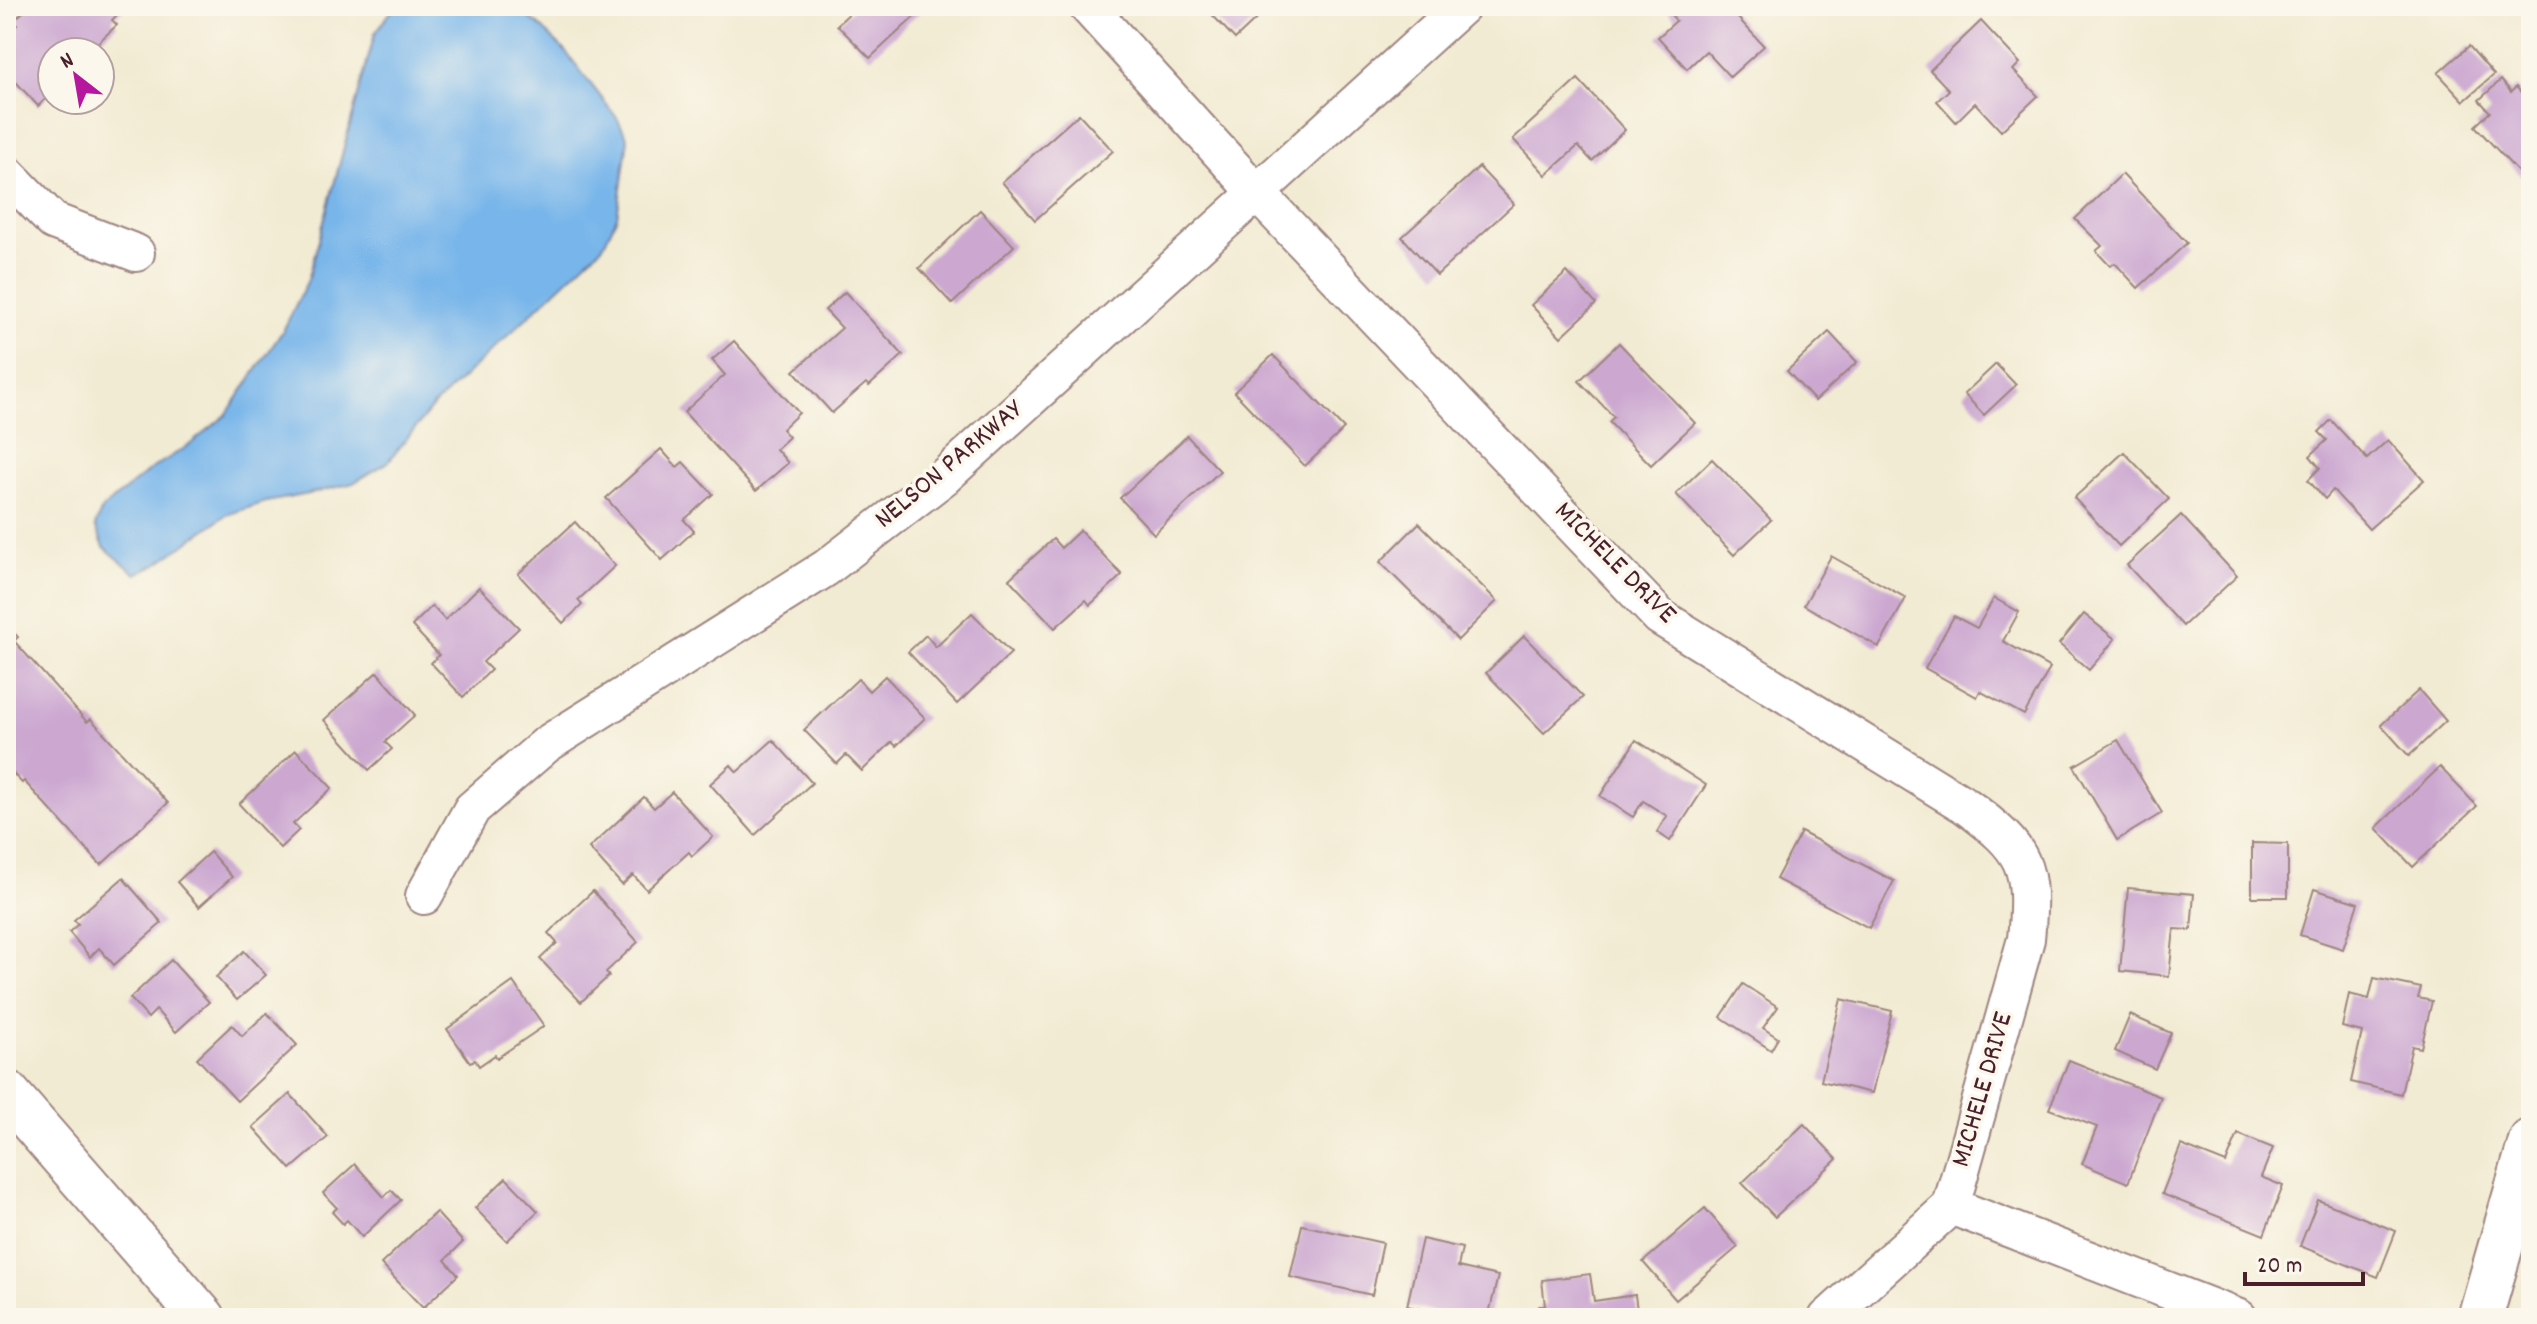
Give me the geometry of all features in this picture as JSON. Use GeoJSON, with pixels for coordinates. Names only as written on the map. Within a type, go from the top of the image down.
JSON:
{"type":"FeatureCollection","features":[{"type":"Feature","properties":{"kind":"main road"},"geometry":{"type":"LineString","coordinates":[[6,1092],[203,1318]]}},
{"type":"Feature","properties":{"kind":"main road"},"geometry":{"type":"LineString","coordinates":[[2480,1318],[2531,1141]]}},
{"type":"Feature","properties":{"kind":"street","name":"MICHELE DRIVE"},"geometry":{"type":"LineString","coordinates":[[1087,6],[1256,192],[1660,617],[1966,806],[1997,829],[2022,859],[2030,897],[2026,939],[1951,1206]]}},
{"type":"Feature","properties":{"kind":"street","name":"NELSON PARKWAY"},"geometry":{"type":"LineString","coordinates":[[424,896],[472,809],[547,744],[826,568],[932,486],[1462,6]]}},
{"type":"Feature","properties":{"kind":"street"},"geometry":{"type":"LineString","coordinates":[[6,173],[53,221],[136,253]]}},
{"type":"Feature","properties":{"kind":"street"},"geometry":{"type":"LineString","coordinates":[[1827,1318],[1951,1206],[2239,1318]]}},
{"type":"Feature","properties":{"kind":"water"},"geometry":{"type":"Polygon","coordinates":[[[402,6],[512,6],[538,24],[566,52],[617,118],[628,139],[617,217],[603,246],[434,405],[387,463],[353,483],[266,502],[226,515],[157,564],[136,574],[104,547],[95,526],[102,509],[226,415],[284,329],[308,280],[375,33],[390,13],[402,6]]]}},
{"type":"Feature","properties":{"kind":"building"},"geometry":{"type":"Polygon","coordinates":[[[30,6],[126,6],[112,20],[117,25],[105,36],[36,36],[36,104],[6,71],[6,34],[17,25],[13,21],[30,6]]]}},
{"type":"Feature","properties":{"kind":"building"},"geometry":{"type":"Polygon","coordinates":[[[857,6],[926,6],[870,58],[837,25],[857,6]]]}},
{"type":"Feature","properties":{"kind":"building"},"geometry":{"type":"Polygon","coordinates":[[[1204,6],[1270,6],[1235,39],[1204,6]]]}},
{"type":"Feature","properties":{"kind":"building"},"geometry":{"type":"Polygon","coordinates":[[[1674,6],[1727,6],[1764,46],[1730,77],[1706,51],[1687,69],[1658,37],[1676,21],[1668,11],[1674,6]]]}},
{"type":"Feature","properties":{"kind":"building"},"geometry":{"type":"Polygon","coordinates":[[[1981,21],[2020,63],[2013,70],[2038,96],[2001,131],[1975,103],[1956,122],[1937,101],[1949,90],[1930,70],[1981,21]]]}},
{"type":"Feature","properties":{"kind":"building"},"geometry":{"type":"Polygon","coordinates":[[[2469,46],[2494,75],[2464,101],[2438,73],[2469,46]]]}},
{"type":"Feature","properties":{"kind":"building"},"geometry":{"type":"Polygon","coordinates":[[[1578,79],[1625,130],[1592,161],[1578,146],[1546,175],[1513,139],[1578,79]]]}},
{"type":"Feature","properties":{"kind":"building"},"geometry":{"type":"Polygon","coordinates":[[[2501,80],[2511,92],[2516,87],[2531,103],[2531,186],[2475,126],[2490,112],[2479,100],[2501,80]]]}},
{"type":"Feature","properties":{"kind":"building"},"geometry":{"type":"Polygon","coordinates":[[[1079,114],[1113,151],[1035,220],[1002,182],[1079,114]]]}},
{"type":"Feature","properties":{"kind":"building"},"geometry":{"type":"Polygon","coordinates":[[[1479,167],[1514,204],[1437,275],[1402,237],[1479,167]]]}},
{"type":"Feature","properties":{"kind":"building"},"geometry":{"type":"Polygon","coordinates":[[[2122,174],[2187,243],[2138,288],[2115,263],[2110,266],[2096,251],[2102,246],[2075,219],[2122,174]]]}},
{"type":"Feature","properties":{"kind":"building"},"geometry":{"type":"Polygon","coordinates":[[[980,210],[1014,246],[952,304],[919,268],[980,210]]]}},
{"type":"Feature","properties":{"kind":"building"},"geometry":{"type":"Polygon","coordinates":[[[1567,272],[1596,304],[1561,337],[1531,305],[1567,272]]]}},
{"type":"Feature","properties":{"kind":"building"},"geometry":{"type":"Polygon","coordinates":[[[845,292],[903,355],[869,386],[866,383],[832,413],[794,371],[842,328],[825,310],[845,292]]]}},
{"type":"Feature","properties":{"kind":"building"},"geometry":{"type":"Polygon","coordinates":[[[1829,332],[1857,362],[1815,401],[1787,371],[1829,332]]]}},
{"type":"Feature","properties":{"kind":"building"},"geometry":{"type":"Polygon","coordinates":[[[734,341],[799,413],[782,429],[789,437],[776,449],[788,463],[756,491],[684,412],[725,375],[712,360],[734,341]]]}},
{"type":"Feature","properties":{"kind":"building"},"geometry":{"type":"Polygon","coordinates":[[[1619,343],[1695,423],[1651,465],[1609,422],[1614,417],[1579,381],[1619,343]]]}},
{"type":"Feature","properties":{"kind":"building"},"geometry":{"type":"Polygon","coordinates":[[[1273,355],[1344,429],[1305,466],[1234,392],[1273,355]]]}},
{"type":"Feature","properties":{"kind":"building"},"geometry":{"type":"Polygon","coordinates":[[[1996,364],[2016,385],[1984,415],[1964,394],[1996,364]]]}},
{"type":"Feature","properties":{"kind":"building"},"geometry":{"type":"Polygon","coordinates":[[[2331,420],[2367,459],[2388,440],[2424,480],[2369,529],[2333,490],[2325,499],[2308,480],[2320,468],[2310,456],[2327,440],[2319,432],[2331,420]]]}},
{"type":"Feature","properties":{"kind":"building"},"geometry":{"type":"Polygon","coordinates":[[[1187,436],[1220,471],[1154,534],[1120,498],[1187,436]]]}},
{"type":"Feature","properties":{"kind":"building"},"geometry":{"type":"Polygon","coordinates":[[[661,449],[677,467],[683,462],[713,494],[684,520],[694,531],[662,560],[606,498],[661,449]]]}},
{"type":"Feature","properties":{"kind":"building"},"geometry":{"type":"Polygon","coordinates":[[[2124,452],[2169,499],[2119,546],[2074,498],[2124,452]]]}},
{"type":"Feature","properties":{"kind":"building"},"geometry":{"type":"Polygon","coordinates":[[[1712,459],[1771,520],[1734,555],[1676,494],[1712,459]]]}},
{"type":"Feature","properties":{"kind":"building"},"geometry":{"type":"Polygon","coordinates":[[[2181,515],[2237,576],[2183,626],[2127,565],[2181,515]]]}},
{"type":"Feature","properties":{"kind":"building"},"geometry":{"type":"Polygon","coordinates":[[[575,522],[615,566],[578,600],[582,605],[563,623],[518,574],[575,522]]]}},
{"type":"Feature","properties":{"kind":"building"},"geometry":{"type":"Polygon","coordinates":[[[1419,523],[1497,601],[1458,640],[1380,562],[1419,523]]]}},
{"type":"Feature","properties":{"kind":"building"},"geometry":{"type":"Polygon","coordinates":[[[1080,530],[1122,575],[1090,605],[1086,600],[1055,628],[1009,579],[1053,539],[1061,548],[1080,530]]]}},
{"type":"Feature","properties":{"kind":"building"},"geometry":{"type":"Polygon","coordinates":[[[1831,556],[1906,598],[1879,647],[1804,605],[1831,556]]]}},
{"type":"Feature","properties":{"kind":"building"},"geometry":{"type":"Polygon","coordinates":[[[479,587],[519,628],[483,662],[491,670],[463,697],[431,663],[439,655],[412,626],[432,606],[445,620],[479,587]]]}},
{"type":"Feature","properties":{"kind":"building"},"geometry":{"type":"Polygon","coordinates":[[[1994,598],[2019,612],[2003,641],[2050,668],[2024,715],[1980,691],[1977,697],[1925,668],[1954,616],[1977,628],[1994,598]]]}},
{"type":"Feature","properties":{"kind":"building"},"geometry":{"type":"Polygon","coordinates":[[[972,613],[1011,653],[957,704],[908,652],[926,635],[936,647],[972,613]]]}},
{"type":"Feature","properties":{"kind":"building"},"geometry":{"type":"Polygon","coordinates":[[[2084,614],[2115,639],[2089,670],[2059,644],[2084,614]]]}},
{"type":"Feature","properties":{"kind":"building"},"geometry":{"type":"Polygon","coordinates":[[[6,625],[18,637],[14,641],[87,722],[91,719],[168,803],[101,865],[24,781],[22,783],[6,766],[6,625]]]}},
{"type":"Feature","properties":{"kind":"building"},"geometry":{"type":"Polygon","coordinates":[[[1524,636],[1583,697],[1544,733],[1486,673],[1524,636]]]}},
{"type":"Feature","properties":{"kind":"building"},"geometry":{"type":"Polygon","coordinates":[[[377,672],[415,715],[385,742],[392,749],[369,770],[324,720],[377,672]]]}},
{"type":"Feature","properties":{"kind":"building"},"geometry":{"type":"Polygon","coordinates":[[[885,676],[925,718],[896,746],[892,742],[862,771],[846,755],[837,764],[804,730],[858,679],[869,691],[885,676]]]}},
{"type":"Feature","properties":{"kind":"building"},"geometry":{"type":"Polygon","coordinates":[[[2419,690],[2446,721],[2409,756],[2381,725],[2419,690]]]}},
{"type":"Feature","properties":{"kind":"building"},"geometry":{"type":"Polygon","coordinates":[[[773,740],[812,783],[755,835],[710,784],[731,765],[737,772],[773,740]]]}},
{"type":"Feature","properties":{"kind":"building"},"geometry":{"type":"Polygon","coordinates":[[[1636,740],[1706,785],[1670,841],[1657,832],[1667,816],[1643,801],[1633,817],[1600,796],[1636,740]]]}},
{"type":"Feature","properties":{"kind":"building"},"geometry":{"type":"Polygon","coordinates":[[[2118,740],[2162,813],[2117,840],[2074,766],[2118,740]]]}},
{"type":"Feature","properties":{"kind":"building"},"geometry":{"type":"Polygon","coordinates":[[[296,750],[332,788],[293,824],[299,830],[280,848],[239,804],[296,750]]]}},
{"type":"Feature","properties":{"kind":"building"},"geometry":{"type":"Polygon","coordinates":[[[2440,767],[2477,806],[2413,867],[2376,828],[2440,767]]]}},
{"type":"Feature","properties":{"kind":"building"},"geometry":{"type":"Polygon","coordinates":[[[672,792],[713,837],[692,856],[689,852],[647,890],[633,875],[622,885],[589,848],[644,797],[654,808],[672,792]]]}},
{"type":"Feature","properties":{"kind":"building"},"geometry":{"type":"Polygon","coordinates":[[[1801,832],[1894,881],[1869,928],[1776,879],[1801,832]]]}},
{"type":"Feature","properties":{"kind":"building"},"geometry":{"type":"Polygon","coordinates":[[[2252,843],[2288,844],[2288,897],[2252,897],[2252,843]]]}},
{"type":"Feature","properties":{"kind":"building"},"geometry":{"type":"Polygon","coordinates":[[[210,852],[232,877],[199,907],[177,882],[210,852]]]}},
{"type":"Feature","properties":{"kind":"building"},"geometry":{"type":"Polygon","coordinates":[[[123,878],[162,923],[114,965],[99,948],[90,957],[69,932],[78,924],[74,920],[123,878]]]}},
{"type":"Feature","properties":{"kind":"building"},"geometry":{"type":"Polygon","coordinates":[[[2128,888],[2194,894],[2191,930],[2174,929],[2169,976],[2120,971],[2128,888]]]}},
{"type":"Feature","properties":{"kind":"building"},"geometry":{"type":"Polygon","coordinates":[[[2314,889],[2358,903],[2343,949],[2300,935],[2314,889]]]}},
{"type":"Feature","properties":{"kind":"building"},"geometry":{"type":"Polygon","coordinates":[[[593,891],[638,942],[606,972],[609,976],[581,1002],[540,959],[557,943],[548,933],[593,891]]]}},
{"type":"Feature","properties":{"kind":"building"},"geometry":{"type":"Polygon","coordinates":[[[244,951],[266,975],[237,1000],[216,977],[244,951]]]}},
{"type":"Feature","properties":{"kind":"building"},"geometry":{"type":"Polygon","coordinates":[[[171,960],[209,1002],[176,1032],[156,1010],[148,1018],[130,998],[171,960]]]}},
{"type":"Feature","properties":{"kind":"building"},"geometry":{"type":"Polygon","coordinates":[[[2374,978],[2421,988],[2418,998],[2432,1001],[2421,1048],[2412,1046],[2401,1094],[2351,1082],[2362,1032],[2342,1027],[2349,994],[2369,999],[2374,978]]]}},
{"type":"Feature","properties":{"kind":"building"},"geometry":{"type":"Polygon","coordinates":[[[513,982],[544,1026],[497,1058],[495,1055],[479,1066],[475,1060],[470,1062],[447,1029],[513,982]]]}},
{"type":"Feature","properties":{"kind":"building"},"geometry":{"type":"Polygon","coordinates":[[[1743,984],[1778,1007],[1763,1028],[1778,1038],[1771,1050],[1721,1017],[1743,984]]]}},
{"type":"Feature","properties":{"kind":"building"},"geometry":{"type":"Polygon","coordinates":[[[1841,999],[1892,1011],[1872,1093],[1821,1081],[1841,999]]]}},
{"type":"Feature","properties":{"kind":"building"},"geometry":{"type":"Polygon","coordinates":[[[267,1013],[297,1045],[237,1101],[197,1058],[232,1025],[242,1036],[267,1013]]]}},
{"type":"Feature","properties":{"kind":"building"},"geometry":{"type":"Polygon","coordinates":[[[2130,1015],[2171,1033],[2155,1069],[2115,1051],[2130,1015]]]}},
{"type":"Feature","properties":{"kind":"building"},"geometry":{"type":"Polygon","coordinates":[[[2069,1060],[2161,1097],[2128,1183],[2082,1164],[2097,1127],[2049,1109],[2069,1060]]]}},
{"type":"Feature","properties":{"kind":"building"},"geometry":{"type":"Polygon","coordinates":[[[290,1094],[328,1137],[291,1169],[253,1127],[290,1094]]]}},
{"type":"Feature","properties":{"kind":"building"},"geometry":{"type":"Polygon","coordinates":[[[1804,1124],[1837,1159],[1775,1217],[1742,1183],[1804,1124]]]}},
{"type":"Feature","properties":{"kind":"building"},"geometry":{"type":"Polygon","coordinates":[[[2238,1134],[2273,1148],[2261,1177],[2283,1186],[2264,1235],[2162,1194],[2181,1145],[2226,1163],[2238,1134]]]}},
{"type":"Feature","properties":{"kind":"building"},"geometry":{"type":"Polygon","coordinates":[[[355,1164],[384,1197],[391,1190],[401,1200],[362,1237],[347,1220],[343,1224],[332,1212],[337,1208],[323,1193],[355,1164]]]}},
{"type":"Feature","properties":{"kind":"building"},"geometry":{"type":"Polygon","coordinates":[[[506,1178],[538,1211],[507,1241],[475,1208],[506,1178]]]}},
{"type":"Feature","properties":{"kind":"building"},"geometry":{"type":"Polygon","coordinates":[[[2318,1200],[2396,1231],[2378,1277],[2300,1246],[2318,1200]]]}},
{"type":"Feature","properties":{"kind":"building"},"geometry":{"type":"Polygon","coordinates":[[[1705,1208],[1738,1247],[1676,1300],[1643,1262],[1705,1208]]]}},
{"type":"Feature","properties":{"kind":"building"},"geometry":{"type":"Polygon","coordinates":[[[436,1212],[463,1242],[445,1260],[458,1275],[423,1308],[381,1264],[436,1212]]]}},
{"type":"Feature","properties":{"kind":"building"},"geometry":{"type":"Polygon","coordinates":[[[1302,1225],[1383,1243],[1372,1295],[1290,1277],[1302,1225]]]}},
{"type":"Feature","properties":{"kind":"building"},"geometry":{"type":"Polygon","coordinates":[[[1422,1239],[1462,1248],[1458,1267],[1498,1276],[1488,1318],[1459,1318],[1407,1306],[1422,1239]]]}},
{"type":"Feature","properties":{"kind":"building"},"geometry":{"type":"Polygon","coordinates":[[[1590,1274],[1594,1301],[1635,1295],[1638,1318],[1541,1318],[1539,1306],[1545,1306],[1542,1280],[1590,1274]]]}}]}
